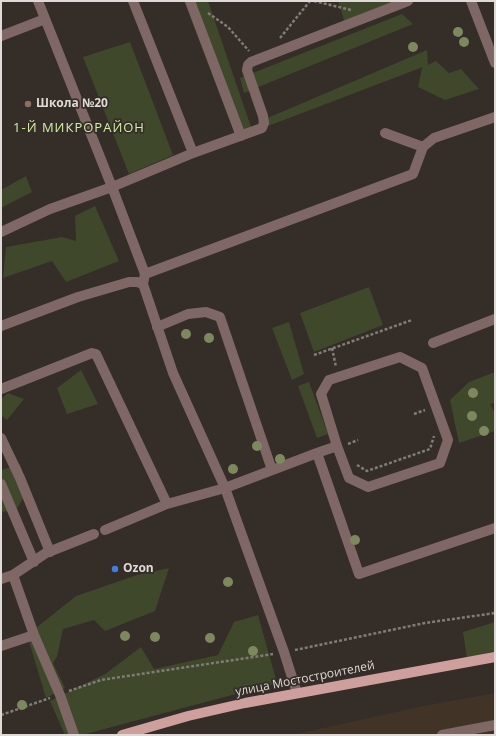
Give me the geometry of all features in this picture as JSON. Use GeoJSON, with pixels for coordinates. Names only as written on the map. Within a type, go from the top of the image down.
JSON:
{"type":"FeatureCollection","features":[{"type":"Feature","properties":{"kind":"main road","name":"улица Мостостроителей"},"geometry":{"type":"LineString","coordinates":[[122,735],[244,702],[495,657]]}},
{"type":"Feature","properties":{"kind":"lane"},"geometry":{"type":"LineString","coordinates":[[38,1],[112,187],[144,279],[156,327],[173,373],[224,488],[284,652],[297,693]]}},
{"type":"Feature","properties":{"kind":"lane"},"geometry":{"type":"LineString","coordinates":[[133,1],[193,153]]}},
{"type":"Feature","properties":{"kind":"lane"},"geometry":{"type":"LineString","coordinates":[[190,1],[241,136]]}},
{"type":"Feature","properties":{"kind":"lane"},"geometry":{"type":"LineString","coordinates":[[1,232],[50,209],[112,187],[193,153],[262,128],[264,123],[263,116],[247,70],[248,65],[251,62],[408,1]]}},
{"type":"Feature","properties":{"kind":"lane"},"geometry":{"type":"LineString","coordinates":[[472,1],[495,63]]}},
{"type":"Feature","properties":{"kind":"lane"},"geometry":{"type":"LineString","coordinates":[[1,36],[45,19]]}},
{"type":"Feature","properties":{"kind":"lane"},"geometry":{"type":"LineString","coordinates":[[1,326],[78,297],[129,282],[137,282],[413,174],[423,147],[434,138],[495,117]]}},
{"type":"Feature","properties":{"kind":"lane"},"geometry":{"type":"LineString","coordinates":[[385,133],[423,147]]}},
{"type":"Feature","properties":{"kind":"lane"},"geometry":{"type":"LineString","coordinates":[[156,327],[188,314],[206,312],[220,317],[272,470]]}},
{"type":"Feature","properties":{"kind":"lane"},"geometry":{"type":"LineString","coordinates":[[433,343],[495,319]]}},
{"type":"Feature","properties":{"kind":"lane"},"geometry":{"type":"LineString","coordinates":[[1,389],[92,353],[96,354],[167,504]]}},
{"type":"Feature","properties":{"kind":"lane"},"geometry":{"type":"LineString","coordinates":[[400,357],[422,368],[448,440],[440,463],[368,487],[349,478],[337,446],[321,394],[329,380],[400,357]]}},
{"type":"Feature","properties":{"kind":"lane"},"geometry":{"type":"LineString","coordinates":[[1,438],[20,478],[50,552]]}},
{"type":"Feature","properties":{"kind":"lane"},"geometry":{"type":"LineString","coordinates":[[105,530],[167,504],[224,488],[337,446]]}},
{"type":"Feature","properties":{"kind":"lane"},"geometry":{"type":"LineString","coordinates":[[317,453],[359,574],[495,528]]}},
{"type":"Feature","properties":{"kind":"lane"},"geometry":{"type":"LineString","coordinates":[[1,484],[34,562]]}},
{"type":"Feature","properties":{"kind":"lane"},"geometry":{"type":"LineString","coordinates":[[1,579],[13,574],[50,552],[94,534]]}},
{"type":"Feature","properties":{"kind":"lane"},"geometry":{"type":"LineString","coordinates":[[13,574],[34,635],[60,694],[74,735]]}},
{"type":"Feature","properties":{"kind":"lane"},"geometry":{"type":"LineString","coordinates":[[1,646],[34,635]]}},
{"type":"Feature","properties":{"kind":"lane"},"geometry":{"type":"LineString","coordinates":[[442,735],[495,725]]}},
{"type":"Feature","properties":{"kind":"path"},"geometry":{"type":"LineString","coordinates":[[269,54],[271,49],[310,1]]}},
{"type":"Feature","properties":{"kind":"path"},"geometry":{"type":"LineString","coordinates":[[314,1],[371,15]]}},
{"type":"Feature","properties":{"kind":"path"},"geometry":{"type":"LineString","coordinates":[[205,11],[228,28],[257,59]]}},
{"type":"Feature","properties":{"kind":"path"},"geometry":{"type":"LineString","coordinates":[[314,355],[412,320]]}},
{"type":"Feature","properties":{"kind":"path"},"geometry":{"type":"LineString","coordinates":[[423,404],[428,416]]}},
{"type":"Feature","properties":{"kind":"path"},"geometry":{"type":"LineString","coordinates":[[414,414],[425,410]]}},
{"type":"Feature","properties":{"kind":"path"},"geometry":{"type":"LineString","coordinates":[[355,464],[368,471],[430,449],[435,434]]}},
{"type":"Feature","properties":{"kind":"path"},"geometry":{"type":"LineString","coordinates":[[337,446],[358,440]]}},
{"type":"Feature","properties":{"kind":"path"},"geometry":{"type":"LineString","coordinates":[[348,443],[350,450]]}},
{"type":"Feature","properties":{"kind":"path"},"geometry":{"type":"LineString","coordinates":[[1,715],[101,680],[284,652],[425,624],[495,612]]}},
{"type":"Feature","properties":{"kind":"shaded area"},"geometry":{"type":"Polygon","coordinates":[[[495,693],[495,735],[292,735],[423,706],[495,693]]]}},
{"type":"Feature","properties":{"kind":"green space"},"geometry":{"type":"Polygon","coordinates":[[[184,1],[208,1],[251,127],[236,137],[184,1]]]}},
{"type":"Feature","properties":{"kind":"green space"},"geometry":{"type":"Polygon","coordinates":[[[338,1],[403,1],[345,23],[338,1]]]}},
{"type":"Feature","properties":{"kind":"green space"},"geometry":{"type":"Polygon","coordinates":[[[402,14],[413,24],[244,93],[240,78],[402,14]]]}},
{"type":"Feature","properties":{"kind":"green space"},"geometry":{"type":"Polygon","coordinates":[[[130,42],[173,155],[129,174],[83,57],[130,42]]]}},
{"type":"Feature","properties":{"kind":"green space"},"geometry":{"type":"Polygon","coordinates":[[[427,50],[428,65],[436,61],[449,73],[461,69],[479,89],[445,100],[418,87],[423,67],[263,128],[258,122],[427,50]]]}},
{"type":"Feature","properties":{"kind":"green space"},"geometry":{"type":"Polygon","coordinates":[[[26,176],[32,192],[1,208],[1,190],[26,176]]]}},
{"type":"Feature","properties":{"kind":"green space"},"geometry":{"type":"Polygon","coordinates":[[[95,206],[119,261],[66,282],[52,261],[3,278],[6,247],[62,237],[76,241],[75,216],[95,206]]]}},
{"type":"Feature","properties":{"kind":"green space"},"geometry":{"type":"Polygon","coordinates":[[[369,287],[383,325],[314,352],[300,313],[369,287]]]}},
{"type":"Feature","properties":{"kind":"green space"},"geometry":{"type":"Polygon","coordinates":[[[289,322],[304,374],[292,380],[272,328],[289,322]]]}},
{"type":"Feature","properties":{"kind":"green space"},"geometry":{"type":"Polygon","coordinates":[[[81,370],[98,404],[67,414],[57,388],[81,370]]]}},
{"type":"Feature","properties":{"kind":"green space"},"geometry":{"type":"Polygon","coordinates":[[[495,372],[495,403],[490,404],[495,413],[495,431],[459,443],[450,400],[469,382],[495,372]]]}},
{"type":"Feature","properties":{"kind":"green space"},"geometry":{"type":"Polygon","coordinates":[[[309,382],[328,434],[317,438],[298,386],[309,382]]]}},
{"type":"Feature","properties":{"kind":"green space"},"geometry":{"type":"Polygon","coordinates":[[[8,393],[24,399],[7,420],[1,415],[1,399],[8,393]]]}},
{"type":"Feature","properties":{"kind":"green space"},"geometry":{"type":"Polygon","coordinates":[[[20,464],[28,490],[16,510],[1,512],[1,470],[20,464]]]}},
{"type":"Feature","properties":{"kind":"green space"},"geometry":{"type":"Polygon","coordinates":[[[169,568],[155,611],[105,631],[94,620],[63,629],[57,657],[53,663],[65,688],[46,698],[27,635],[76,596],[137,575],[169,568]]]}},
{"type":"Feature","properties":{"kind":"green space"},"geometry":{"type":"Polygon","coordinates":[[[258,615],[277,683],[82,735],[65,735],[50,701],[105,674],[141,647],[154,669],[218,655],[234,622],[258,615]]]}},
{"type":"Feature","properties":{"kind":"green space"},"geometry":{"type":"Polygon","coordinates":[[[495,622],[495,651],[467,659],[463,632],[495,622]]]}},
{"type":"Feature","properties":{"kind":"place","name":"Школа №20"},"geometry":{"type":"Point","coordinates":[28,104]}},
{"type":"Feature","properties":{"kind":"place","name":"Ozon"},"geometry":{"type":"Point","coordinates":[115,569]}},
{"type":"Feature","properties":{"kind":"district","name":"1-Й МИКРОРАЙОН"},"geometry":{"type":"Point","coordinates":[79,128]}}]}
